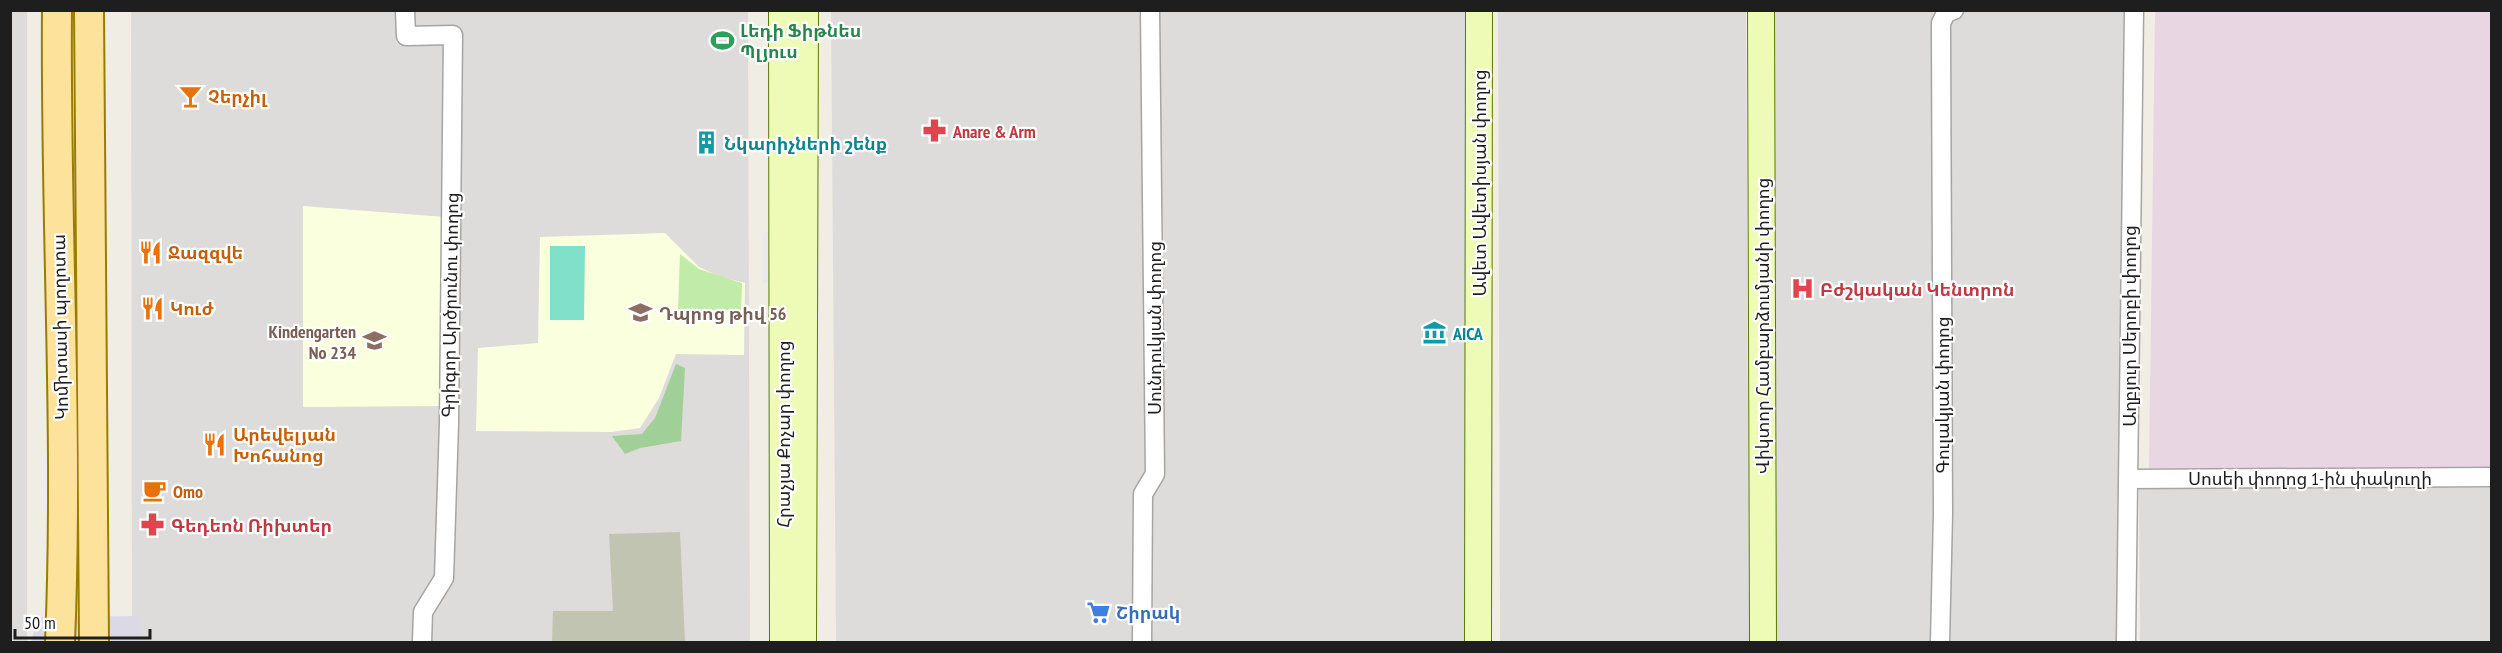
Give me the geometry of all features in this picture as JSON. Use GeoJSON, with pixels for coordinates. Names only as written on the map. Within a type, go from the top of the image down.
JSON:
{"type":"FeatureCollection","features":[{"type":"Feature","properties":{"kind":"main road","name":"Կոմիտասի պողոտա"},"geometry":{"type":"LineString","coordinates":[[57,10],[56,143],[65,523],[60,642]]}},
{"type":"Feature","properties":{"kind":"main road","name":"Կոմիտասի պողոտա"},"geometry":{"type":"LineString","coordinates":[[89,10],[94,642]]}},
{"type":"Feature","properties":{"kind":"main road","name":"Հրաչյա Քոչար փողոց"},"geometry":{"type":"LineString","coordinates":[[782,10],[783,642]]}},
{"type":"Feature","properties":{"kind":"main road","name":"Հրաչյա Քոչար փողոց"},"geometry":{"type":"LineString","coordinates":[[803,642],[806,10]]}},
{"type":"Feature","properties":{"kind":"main road","name":"Ավետ Ավետիսյան փողոց"},"geometry":{"type":"LineString","coordinates":[[1478,642],[1479,10]]}},
{"type":"Feature","properties":{"kind":"main road","name":"Վիկտոր Համբարձումյանի փողոց"},"geometry":{"type":"LineString","coordinates":[[1761,10],[1763,642]]}},
{"type":"Feature","properties":{"kind":"street","name":"Գրիգոր Արծրունու փողոց"},"geometry":{"type":"LineString","coordinates":[[405,10],[406,36],[453,35],[449,423],[444,578],[423,612],[422,642]]}},
{"type":"Feature","properties":{"kind":"street","name":"Սունդուկյան փողոց"},"geometry":{"type":"LineString","coordinates":[[1142,642],[1143,494],[1155,474],[1150,10]]}},
{"type":"Feature","properties":{"kind":"street","name":"Գուլակյան փողոց"},"geometry":{"type":"LineString","coordinates":[[1940,642],[1943,514],[1941,23],[1946,13],[1954,10]]}},
{"type":"Feature","properties":{"kind":"street","name":"Աղբյուր Սերոբի փողոց"},"geometry":{"type":"LineString","coordinates":[[2126,642],[2130,168],[2134,10]]}},
{"type":"Feature","properties":{"kind":"street","name":"Սոսեի փողոց 1-ին փակուղի"},"geometry":{"type":"LineString","coordinates":[[2129,479],[2492,477]]}},
{"type":"Feature","properties":{"kind":"shaded area"},"geometry":{"type":"Polygon","coordinates":[[[10,11],[27,11],[27,642],[10,642],[10,11]]]}},
{"type":"Feature","properties":{"kind":"shaded area"},"geometry":{"type":"Polygon","coordinates":[[[131,11],[748,11],[750,642],[132,642],[131,11]]]}},
{"type":"Feature","properties":{"kind":"shaded area"},"geometry":{"type":"Polygon","coordinates":[[[831,11],[1468,11],[1472,642],[836,642],[831,11]]]}},
{"type":"Feature","properties":{"kind":"shaded area"},"geometry":{"type":"Polygon","coordinates":[[[1498,11],[1746,11],[1749,642],[1500,642],[1498,11]]]}},
{"type":"Feature","properties":{"kind":"shaded area"},"geometry":{"type":"Polygon","coordinates":[[[1761,11],[2134,11],[2125,642],[1763,642],[1761,11]]]}},
{"type":"Feature","properties":{"kind":"shaded area"},"geometry":{"type":"Polygon","coordinates":[[[2155,11],[2491,11],[2491,469],[2149,468],[2155,11]]]}},
{"type":"Feature","properties":{"kind":"shaded area","name":"Kindengarten No 234"},"geometry":{"type":"Polygon","coordinates":[[[303,206],[445,217],[444,406],[303,407],[303,206]]]}},
{"type":"Feature","properties":{"kind":"shaded area"},"geometry":{"type":"Polygon","coordinates":[[[775,228],[774,280],[762,284],[763,234],[775,228]]]}},
{"type":"Feature","properties":{"kind":"shaded area","name":"Դպրոց թիվ 56"},"geometry":{"type":"Polygon","coordinates":[[[665,233],[699,267],[718,276],[745,283],[744,355],[676,354],[659,398],[640,428],[612,432],[476,431],[478,348],[538,343],[540,237],[665,233]]]}},
{"type":"Feature","properties":{"kind":"shaded area"},"geometry":{"type":"Polygon","coordinates":[[[550,246],[585,246],[584,320],[550,320],[550,246]]]}},
{"type":"Feature","properties":{"kind":"shaded area"},"geometry":{"type":"Polygon","coordinates":[[[2139,487],[2491,488],[2491,642],[2140,642],[2139,487]]]}},
{"type":"Feature","properties":{"kind":"shaded area"},"geometry":{"type":"Polygon","coordinates":[[[680,532],[685,642],[552,642],[553,611],[613,611],[609,534],[680,532]]]}},
{"type":"Feature","properties":{"kind":"shaded area"},"geometry":{"type":"Polygon","coordinates":[[[140,616],[141,642],[31,642],[38,617],[140,616]]]}},
{"type":"Feature","properties":{"kind":"green space"},"geometry":{"type":"Polygon","coordinates":[[[680,254],[699,269],[742,283],[741,310],[678,311],[680,254]]]}},
{"type":"Feature","properties":{"kind":"green space"},"geometry":{"type":"Polygon","coordinates":[[[676,364],[685,368],[681,441],[640,448],[625,454],[612,436],[642,434],[655,418],[676,364]]]}},
{"type":"Feature","properties":{"kind":"place","name":"Լեդի Ֆիթնես Պլյուս"},"geometry":{"type":"Point","coordinates":[722,40]}},
{"type":"Feature","properties":{"kind":"place","name":"Չերչիլ"},"geometry":{"type":"Point","coordinates":[190,96]}},
{"type":"Feature","properties":{"kind":"place","name":"Anare & Arm"},"geometry":{"type":"Point","coordinates":[935,131]}},
{"type":"Feature","properties":{"kind":"place","name":"Նկարիչների շենք"},"geometry":{"type":"Point","coordinates":[706,143]}},
{"type":"Feature","properties":{"kind":"place","name":"Ջազզվե"},"geometry":{"type":"Point","coordinates":[150,252]}},
{"type":"Feature","properties":{"kind":"place","name":"Բժշկական Կենտրոն"},"geometry":{"type":"Point","coordinates":[1802,289]}},
{"type":"Feature","properties":{"kind":"place","name":"Կուժ"},"geometry":{"type":"Point","coordinates":[152,308]}},
{"type":"Feature","properties":{"kind":"place","name":"Դպրոց թիվ 56"},"geometry":{"type":"Point","coordinates":[641,313]}},
{"type":"Feature","properties":{"kind":"place","name":"AICA"},"geometry":{"type":"Point","coordinates":[1435,333]}},
{"type":"Feature","properties":{"kind":"place","name":"Kindengarten No 234"},"geometry":{"type":"Point","coordinates":[374,341]}},
{"type":"Feature","properties":{"kind":"place","name":"Արեվելյան Խոհանոց"},"geometry":{"type":"Point","coordinates":[215,444]}},
{"type":"Feature","properties":{"kind":"place","name":"Omo"},"geometry":{"type":"Point","coordinates":[155,491]}},
{"type":"Feature","properties":{"kind":"place","name":"Գեդեոն Ռիխտեր"},"geometry":{"type":"Point","coordinates":[153,525]}},
{"type":"Feature","properties":{"kind":"place","name":"Շիրակ"},"geometry":{"type":"Point","coordinates":[1098,612]}}]}
